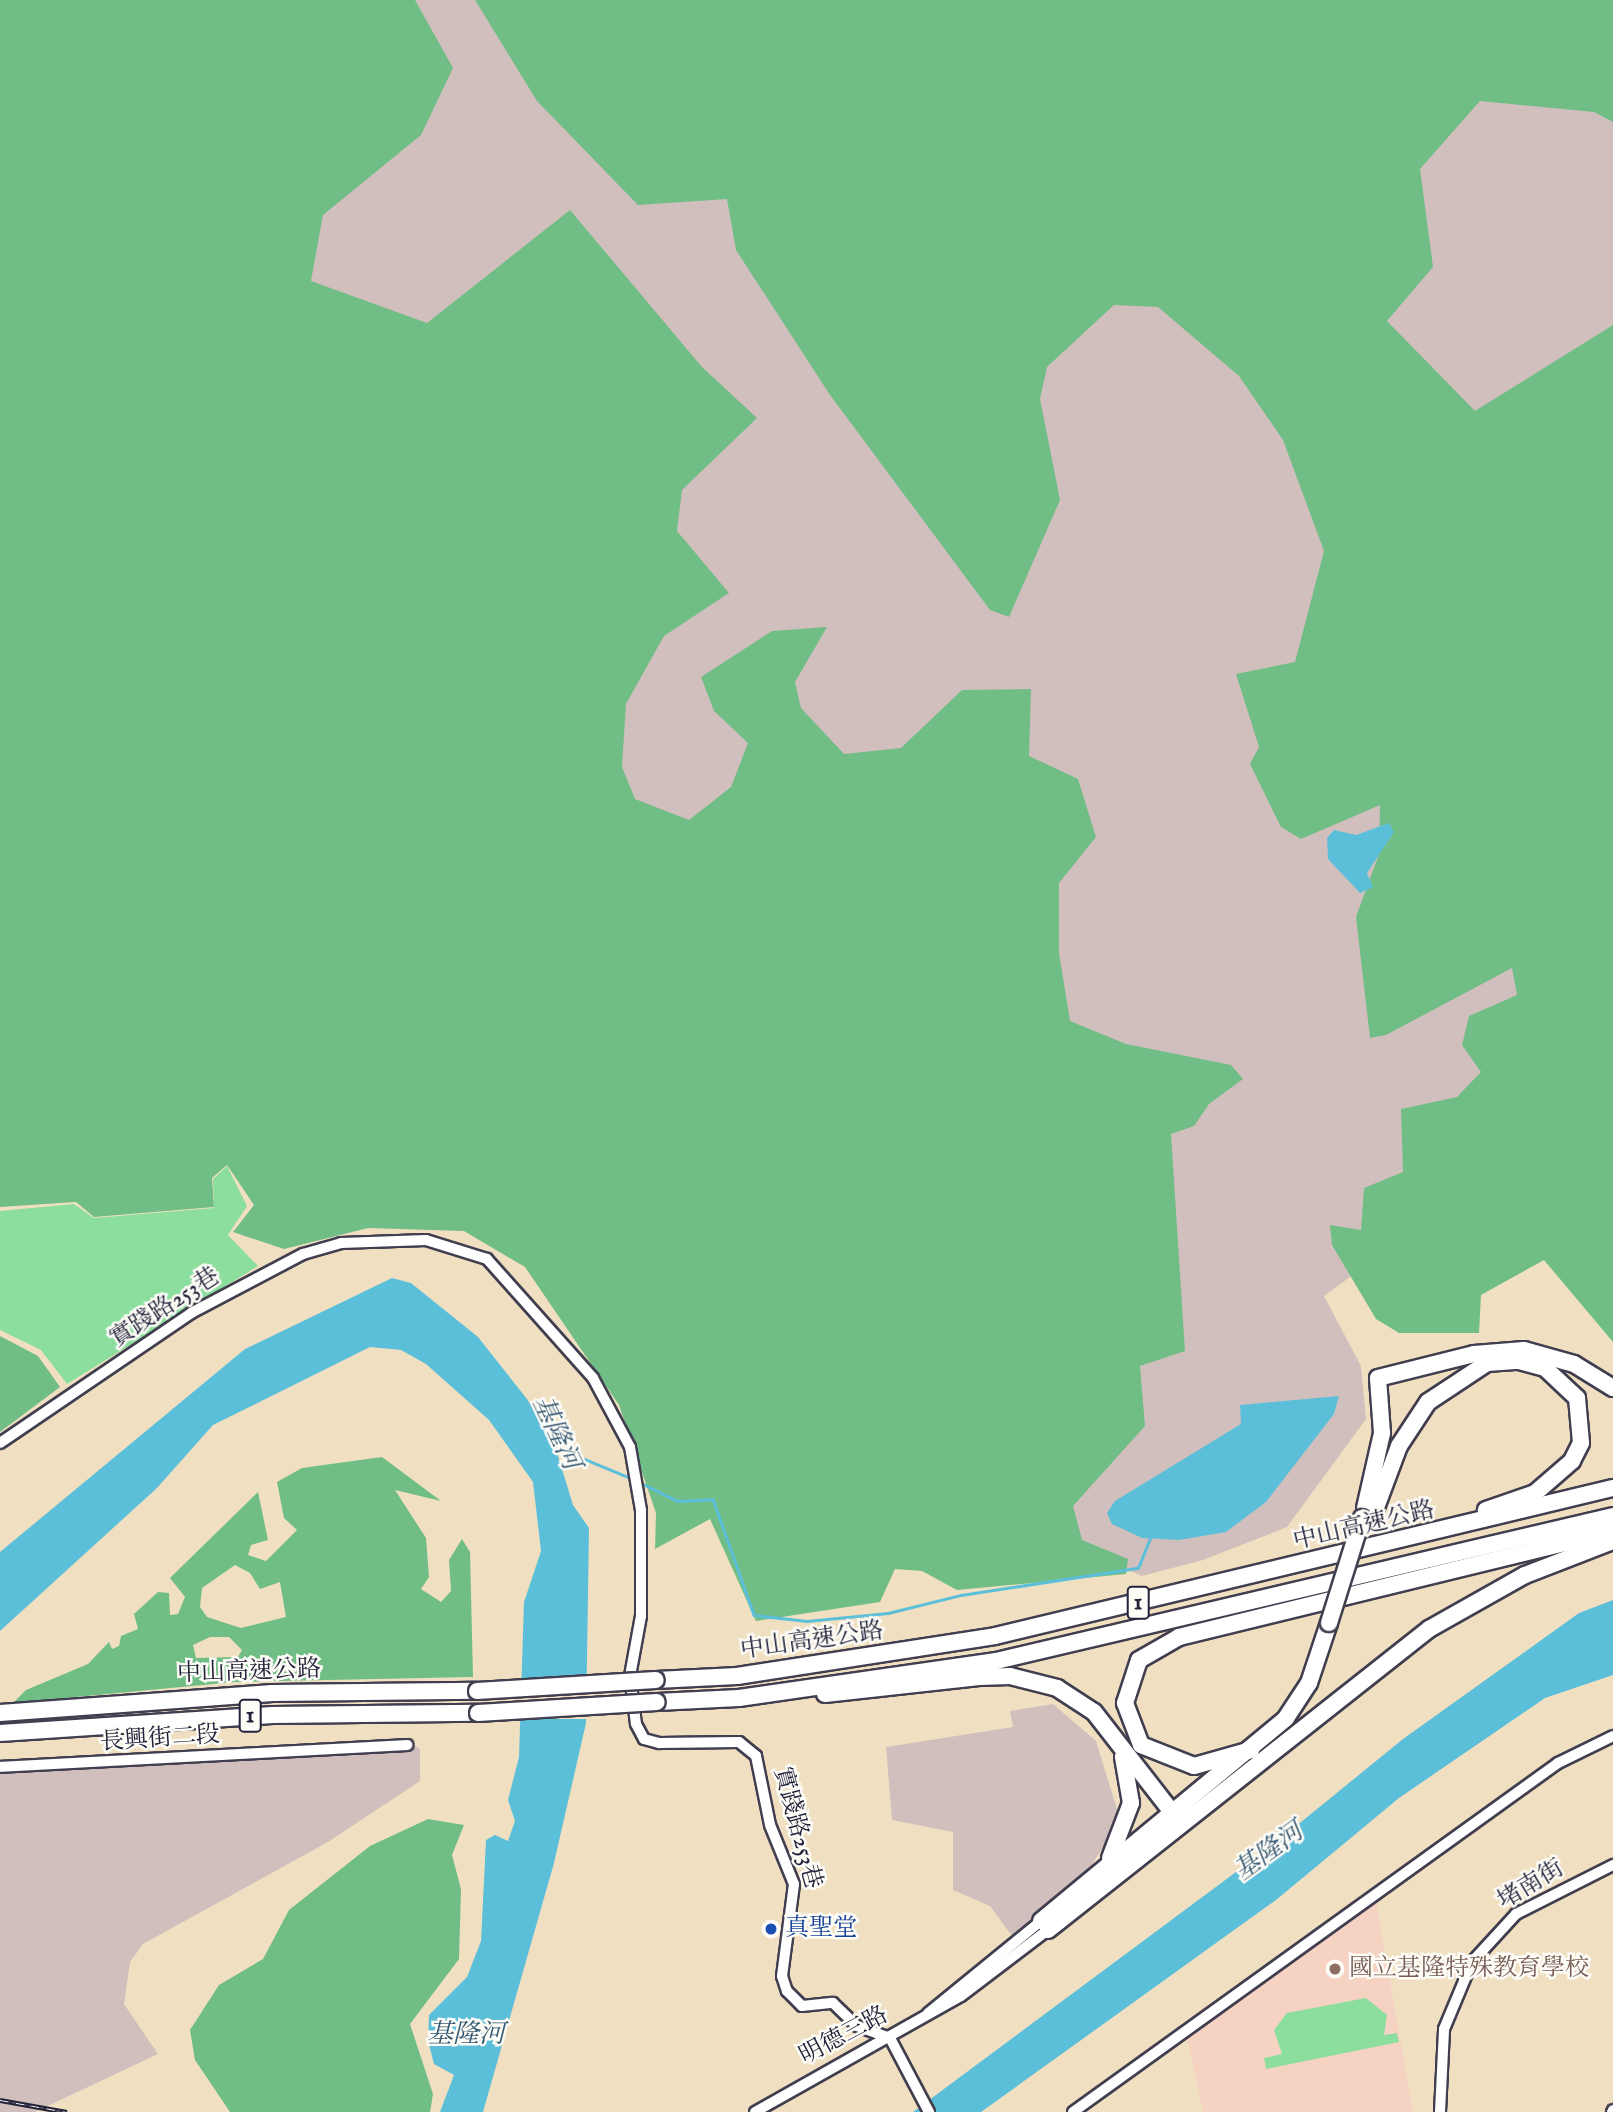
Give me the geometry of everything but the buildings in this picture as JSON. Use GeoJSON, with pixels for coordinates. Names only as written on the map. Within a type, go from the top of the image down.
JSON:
{"type":"FeatureCollection","features":[{"type":"Feature","properties":{"kind":"highway"},"geometry":{"type":"LineString","coordinates":[[1367,1520],[1382,1433],[1378,1378],[1474,1354],[1524,1350],[1574,1364],[1613,1388]]}},
{"type":"Feature","properties":{"kind":"highway"},"geometry":{"type":"LineString","coordinates":[[1408,1539],[1440,1522],[1535,1493],[1573,1461],[1583,1413],[1565,1383],[1518,1361],[1488,1363],[1451,1384],[1412,1422],[1367,1520],[1333,1625],[1307,1706],[1254,1755],[1194,1766],[1141,1745],[1125,1703],[1139,1660],[1179,1637],[1613,1531]]}},
{"type":"Feature","properties":{"kind":"highway","name":"中山高速公路"},"geometry":{"type":"LineString","coordinates":[[0,1713],[272,1692],[477,1690],[656,1681],[818,1665],[995,1636],[1613,1488]]}},
{"type":"Feature","properties":{"kind":"highway","name":"中山高速公路"},"geometry":{"type":"LineString","coordinates":[[0,1733],[272,1715],[478,1713],[739,1698],[996,1661],[1613,1516]]}},
{"type":"Feature","properties":{"kind":"highway"},"geometry":{"type":"LineString","coordinates":[[1044,1926],[1102,1871],[1254,1755],[1429,1629],[1525,1575],[1613,1541]]}},
{"type":"Feature","properties":{"kind":"highway"},"geometry":{"type":"LineString","coordinates":[[739,1698],[1010,1676],[1076,1698],[1112,1736],[1175,1816]]}},
{"type":"Feature","properties":{"kind":"highway"},"geometry":{"type":"LineString","coordinates":[[1102,1871],[1128,1824],[1131,1803],[1126,1765],[1112,1736]]}},
{"type":"Feature","properties":{"kind":"highway"},"geometry":{"type":"LineString","coordinates":[[1044,1926],[1175,1816]]}},
{"type":"Feature","properties":{"kind":"street","name":"實踐路253巷"},"geometry":{"type":"LineString","coordinates":[[0,1443],[247,1280],[303,1254],[368,1241],[426,1240],[487,1259],[593,1378],[630,1447],[638,1485],[641,1616],[630,1676],[636,1724],[644,1739],[659,1744],[739,1742],[756,1756],[770,1825],[794,1884],[782,1976],[787,1991],[802,2006],[833,2003],[857,2026],[890,2038]]}},
{"type":"Feature","properties":{"kind":"street"},"geometry":{"type":"LineString","coordinates":[[1073,2112],[1558,1763],[1613,1736]]}},
{"type":"Feature","properties":{"kind":"street","name":"長興街二段"},"geometry":{"type":"LineString","coordinates":[[0,1768],[407,1745]]}},
{"type":"Feature","properties":{"kind":"street","name":"堵南街"},"geometry":{"type":"LineString","coordinates":[[1440,2112],[1444,2029],[1472,1962],[1516,1914],[1613,1865]]}},
{"type":"Feature","properties":{"kind":"street","name":"明德三路"},"geometry":{"type":"LineString","coordinates":[[755,2112],[779,2096],[890,2038],[1044,1926]]}},
{"type":"Feature","properties":{"kind":"street"},"geometry":{"type":"LineString","coordinates":[[890,2038],[929,2112]]}},
{"type":"Feature","properties":{"kind":"shaded area"},"geometry":{"type":"Polygon","coordinates":[[[160,0],[573,0],[1613,27],[1613,1235],[1462,1195],[1324,1296],[1361,1366],[1366,1419],[1287,1527],[1203,1560],[1142,1576],[916,1481],[564,802],[160,0]]]}},
{"type":"Feature","properties":{"kind":"shaded area"},"geometry":{"type":"Polygon","coordinates":[[[1053,1704],[1096,1741],[1120,1819],[1085,1876],[1012,1936],[990,1906],[953,1890],[953,1832],[892,1820],[886,1747],[1013,1727],[1010,1711],[1053,1704]]]}},
{"type":"Feature","properties":{"kind":"shaded area"},"geometry":{"type":"Polygon","coordinates":[[[406,1740],[420,1749],[420,1781],[328,1842],[143,1944],[130,1962],[124,2004],[158,2054],[35,2112],[0,2112],[0,1771],[406,1740]]]}},
{"type":"Feature","properties":{"kind":"shaded area","name":"國立基隆特殊教育學校"},"geometry":{"type":"Polygon","coordinates":[[[1376,1902],[1413,2112],[1203,2112],[1187,2037],[1376,1902]]]}},
{"type":"Feature","properties":{"kind":"green space"},"geometry":{"type":"Polygon","coordinates":[[[0,0],[415,0],[453,68],[421,135],[323,215],[311,281],[427,323],[570,210],[702,367],[757,418],[682,490],[677,531],[729,593],[664,636],[626,704],[622,767],[635,799],[689,820],[731,787],[748,743],[714,711],[701,677],[772,631],[827,627],[795,682],[801,708],[844,754],[901,748],[962,690],[1031,689],[1029,756],[1078,779],[1096,837],[1059,883],[1059,953],[1070,1021],[1126,1044],[1231,1065],[1243,1079],[1209,1104],[1194,1126],[1171,1134],[1185,1351],[1140,1366],[1145,1426],[1073,1506],[1082,1540],[1128,1559],[1126,1574],[957,1590],[922,1571],[895,1569],[880,1602],[756,1621],[710,1519],[655,1549],[656,1513],[619,1405],[525,1267],[464,1231],[368,1228],[284,1249],[233,1232],[254,1205],[227,1165],[212,1178],[214,1207],[94,1217],[76,1202],[0,1207],[0,0]]]}},
{"type":"Feature","properties":{"kind":"green space"},"geometry":{"type":"Polygon","coordinates":[[[475,0],[1613,0],[1613,122],[1594,112],[1480,101],[1420,169],[1433,267],[1387,321],[1475,411],[1613,325],[1613,1342],[1544,1260],[1481,1295],[1479,1333],[1399,1333],[1376,1319],[1332,1245],[1330,1225],[1361,1230],[1364,1188],[1403,1172],[1401,1109],[1457,1097],[1481,1072],[1462,1045],[1469,1016],[1517,995],[1512,968],[1386,1035],[1370,1038],[1356,917],[1379,854],[1380,805],[1301,839],[1281,827],[1250,764],[1259,747],[1236,674],[1295,662],[1324,551],[1283,440],[1239,376],[1158,307],[1114,305],[1047,367],[1040,399],[1060,500],[1009,617],[990,610],[830,395],[736,250],[727,199],[638,205],[537,101],[475,0]]]}},
{"type":"Feature","properties":{"kind":"green space"},"geometry":{"type":"Polygon","coordinates":[[[227,1166],[247,1206],[228,1235],[258,1266],[67,1384],[41,1350],[0,1330],[0,1211],[74,1204],[94,1218],[214,1208],[213,1179],[227,1166]]]}},
{"type":"Feature","properties":{"kind":"green space"},"geometry":{"type":"Polygon","coordinates":[[[0,1336],[38,1356],[60,1387],[0,1432],[0,1336]]]}},
{"type":"Feature","properties":{"kind":"green space"},"geometry":{"type":"Polygon","coordinates":[[[382,1457],[441,1501],[395,1490],[426,1538],[429,1577],[421,1589],[441,1602],[451,1591],[449,1560],[462,1539],[470,1552],[473,1677],[234,1682],[13,1703],[26,1690],[88,1664],[109,1642],[112,1649],[119,1646],[121,1636],[138,1629],[134,1614],[158,1592],[169,1593],[170,1615],[178,1614],[185,1597],[170,1578],[258,1492],[268,1540],[251,1545],[248,1555],[266,1561],[297,1530],[284,1518],[277,1482],[302,1468],[382,1457]],[[235,1565],[202,1588],[200,1607],[207,1617],[241,1628],[286,1617],[280,1582],[260,1589],[250,1573],[235,1565]],[[210,1637],[193,1645],[196,1658],[238,1657],[242,1650],[229,1637],[210,1637]]]}},
{"type":"Feature","properties":{"kind":"green space"},"geometry":{"type":"Polygon","coordinates":[[[428,1819],[464,1825],[452,1855],[461,1889],[459,1959],[410,2024],[433,2094],[430,2112],[230,2112],[195,2060],[190,2030],[219,1985],[263,1959],[289,1910],[370,1846],[428,1819]]]}},
{"type":"Feature","properties":{"kind":"green space"},"geometry":{"type":"Polygon","coordinates":[[[1366,1998],[1387,2015],[1384,2035],[1397,2033],[1399,2042],[1266,2069],[1264,2058],[1282,2054],[1274,2030],[1287,2013],[1366,1998]]]}},
{"type":"Feature","properties":{"kind":"water"},"geometry":{"type":"Polygon","coordinates":[[[1389,823],[1394,832],[1367,873],[1373,887],[1360,893],[1328,859],[1327,838],[1334,830],[1356,835],[1389,823]]]}},
{"type":"Feature","properties":{"kind":"water","name":"基隆河"},"geometry":{"type":"Polygon","coordinates":[[[392,1278],[411,1283],[478,1337],[527,1399],[554,1443],[573,1505],[589,1528],[586,1723],[554,1863],[483,2112],[440,2112],[454,2075],[434,2064],[428,2041],[429,2015],[467,1977],[481,1941],[486,1840],[495,1835],[508,1841],[515,1821],[508,1800],[519,1757],[524,1602],[541,1551],[533,1482],[489,1420],[426,1364],[401,1350],[370,1347],[213,1425],[157,1488],[0,1631],[0,1552],[245,1349],[392,1278]]]}},
{"type":"Feature","properties":{"kind":"water"},"geometry":{"type":"Polygon","coordinates":[[[1339,1396],[1334,1414],[1266,1502],[1226,1532],[1179,1540],[1142,1538],[1112,1524],[1107,1513],[1115,1501],[1241,1424],[1240,1405],[1339,1396]]]}},
{"type":"Feature","properties":{"kind":"water","name":"基隆河"},"geometry":{"type":"Polygon","coordinates":[[[1613,1600],[1613,1675],[1545,1698],[1399,1798],[1276,1900],[981,2112],[913,2112],[1279,1840],[1403,1739],[1579,1613],[1613,1600]]]}},
{"type":"Feature","properties":{"kind":"pier"},"geometry":{"type":"Polygon","coordinates":[[[518,1679],[589,1679],[589,1719],[518,1719],[518,1679]]]}},
{"type":"Feature","properties":{"kind":"waterway"},"geometry":{"type":"LineString","coordinates":[[553,1446],[633,1479]]}},
{"type":"Feature","properties":{"kind":"waterway"},"geometry":{"type":"LineString","coordinates":[[639,1482],[678,1501],[713,1499],[754,1615],[807,1621],[888,1613],[961,1595],[1138,1568],[1150,1538]]}},
{"type":"Feature","properties":{"kind":"railway"},"geometry":{"type":"LineString","coordinates":[[0,2100],[67,2112]]}},
{"type":"Feature","properties":{"kind":"place","name":"真聖堂"},"geometry":{"type":"Point","coordinates":[771,1929]}},
{"type":"Feature","properties":{"kind":"place","name":"國立基隆特殊教育學校"},"geometry":{"type":"Point","coordinates":[1335,1969]}}]}
